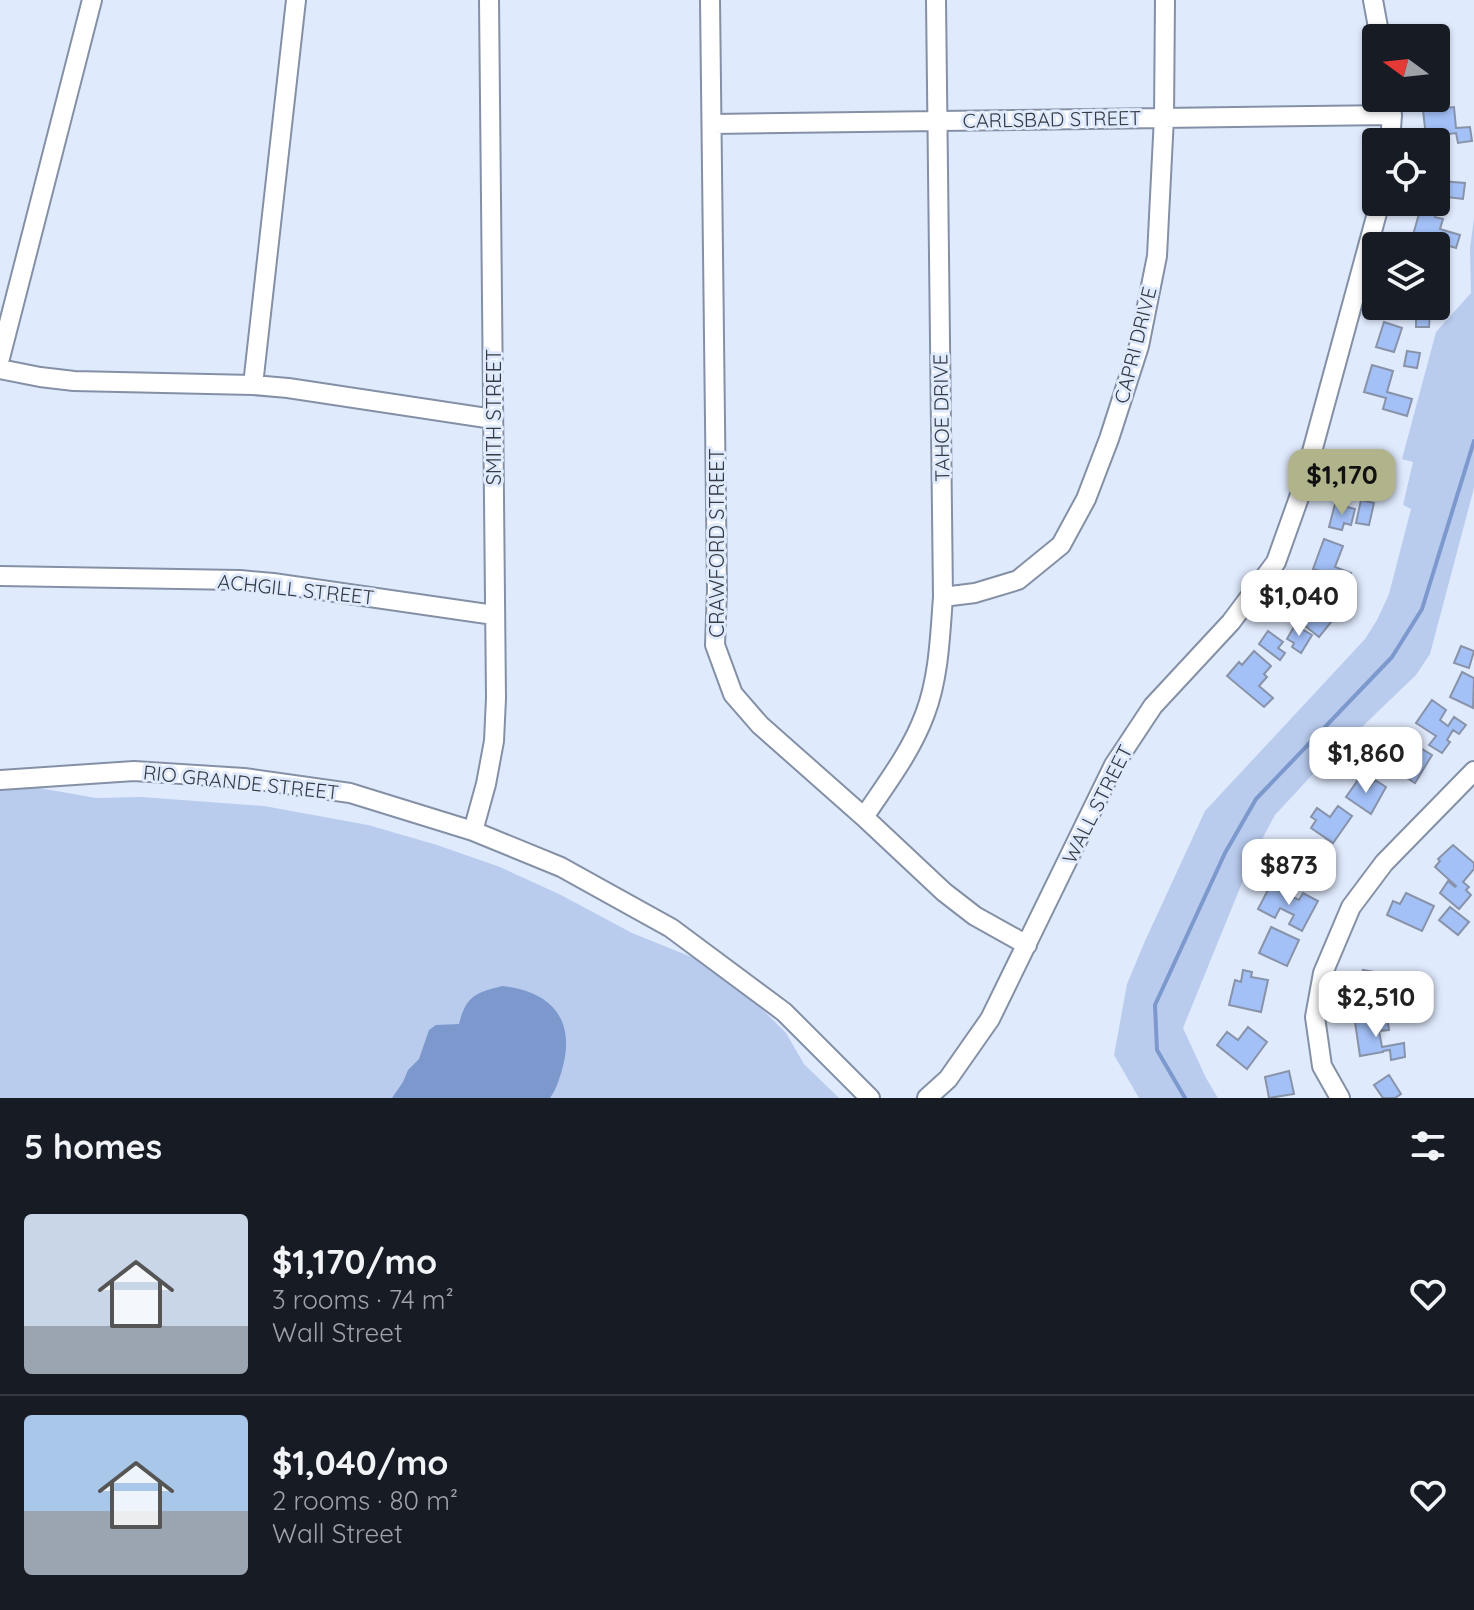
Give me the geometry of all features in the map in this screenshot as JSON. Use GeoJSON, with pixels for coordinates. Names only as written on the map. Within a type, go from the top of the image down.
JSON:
{"type":"FeatureCollection","features":[{"type":"Feature","properties":{"kind":"street"},"geometry":{"type":"LineString","coordinates":[[0,358],[92,0]]}},
{"type":"Feature","properties":{"kind":"street"},"geometry":{"type":"LineString","coordinates":[[253,385],[296,0]]}},
{"type":"Feature","properties":{"kind":"street","name":"SMITH STREET"},"geometry":{"type":"LineString","coordinates":[[473,831],[494,741],[496,698],[489,0]]}},
{"type":"Feature","properties":{"kind":"street","name":"CRAWFORD STREET"},"geometry":{"type":"LineString","coordinates":[[710,0],[717,589],[715,645],[733,694],[760,725],[944,892],[975,916],[1027,945]]}},
{"type":"Feature","properties":{"kind":"street","name":"TAHOE DRIVE"},"geometry":{"type":"LineString","coordinates":[[864,817],[904,758],[926,713],[938,663],[943,597],[936,0]]}},
{"type":"Feature","properties":{"kind":"street","name":"CAPRI DRIVE"},"geometry":{"type":"LineString","coordinates":[[943,597],[975,593],[1018,580],[1061,545],[1086,499],[1109,439],[1139,346],[1157,256],[1164,117],[1165,0]]}},
{"type":"Feature","properties":{"kind":"street"},"geometry":{"type":"LineString","coordinates":[[1373,0],[1377,24]]}},
{"type":"Feature","properties":{"kind":"street","name":"CARLSBAD STREET"},"geometry":{"type":"LineString","coordinates":[[713,124],[1164,117],[1362,107]]}},
{"type":"Feature","properties":{"kind":"street","name":"WALL STREET"},"geometry":{"type":"LineString","coordinates":[[927,1098],[948,1079],[990,1019],[1114,765],[1153,706],[1231,622],[1276,562],[1301,492],[1376,216]]}},
{"type":"Feature","properties":{"kind":"street"},"geometry":{"type":"LineString","coordinates":[[0,369],[74,381],[253,385],[493,419]]}},
{"type":"Feature","properties":{"kind":"street","name":"ACHGILL STREET"},"geometry":{"type":"LineString","coordinates":[[0,576],[240,580],[494,615]]}},
{"type":"Feature","properties":{"kind":"street","name":"RIO GRANDE STREET"},"geometry":{"type":"LineString","coordinates":[[0,780],[134,771],[244,778],[350,793],[473,831],[561,867],[671,928],[784,1012],[870,1098]]}},
{"type":"Feature","properties":{"kind":"street"},"geometry":{"type":"LineString","coordinates":[[1340,1098],[1322,1066],[1315,1017],[1323,973],[1351,907],[1384,863],[1474,771]]}},
{"type":"Feature","properties":{"kind":"shaded area"},"geometry":{"type":"Polygon","coordinates":[[[1474,218],[1474,488],[1430,654],[1416,675],[1275,815],[1253,856],[1183,1028],[1218,1098],[1139,1098],[1114,1055],[1127,984],[1205,811],[1365,639],[1377,620],[1389,594],[1411,509],[1403,505],[1413,462],[1402,459],[1436,332],[1450,320],[1471,293],[1470,248],[1474,218]]]}},
{"type":"Feature","properties":{"kind":"shaded area"},"geometry":{"type":"Polygon","coordinates":[[[28,786],[96,798],[141,797],[264,806],[368,825],[500,867],[632,933],[704,962],[762,1009],[786,1033],[804,1064],[839,1098],[0,1098],[0,788],[28,786]]]}},
{"type":"Feature","properties":{"kind":"shaded area"},"geometry":{"type":"Polygon","coordinates":[[[502,986],[532,993],[554,1008],[561,1019],[566,1045],[564,1062],[550,1098],[392,1098],[408,1070],[419,1059],[429,1030],[436,1025],[459,1024],[465,1007],[473,997],[502,986]]]}},
{"type":"Feature","properties":{"kind":"building"},"geometry":{"type":"Polygon","coordinates":[[[1450,107],[1454,107],[1456,128],[1470,127],[1472,141],[1458,143],[1456,133],[1450,134],[1450,128],[1425,128],[1423,112],[1450,112],[1450,107]]]}},
{"type":"Feature","properties":{"kind":"building"},"geometry":{"type":"Polygon","coordinates":[[[1450,182],[1465,183],[1463,199],[1450,197],[1450,182]]]}},
{"type":"Feature","properties":{"kind":"building"},"geometry":{"type":"Polygon","coordinates":[[[1418,216],[1435,216],[1443,219],[1440,229],[1450,232],[1414,232],[1418,216]]]}},
{"type":"Feature","properties":{"kind":"building"},"geometry":{"type":"Polygon","coordinates":[[[1450,232],[1460,235],[1456,248],[1450,246],[1450,232]]]}},
{"type":"Feature","properties":{"kind":"building"},"geometry":{"type":"Polygon","coordinates":[[[1416,320],[1429,320],[1429,327],[1416,327],[1416,320]]]}},
{"type":"Feature","properties":{"kind":"building"},"geometry":{"type":"Polygon","coordinates":[[[1384,322],[1402,328],[1394,352],[1376,347],[1384,322]]]}},
{"type":"Feature","properties":{"kind":"building"},"geometry":{"type":"Polygon","coordinates":[[[1407,351],[1420,353],[1417,368],[1404,366],[1407,351]]]}},
{"type":"Feature","properties":{"kind":"building"},"geometry":{"type":"Polygon","coordinates":[[[1372,365],[1393,371],[1387,392],[1412,399],[1407,416],[1383,409],[1386,398],[1364,392],[1372,365]]]}},
{"type":"Feature","properties":{"kind":"building"},"geometry":{"type":"Polygon","coordinates":[[[1350,458],[1378,466],[1380,459],[1394,463],[1390,479],[1366,472],[1359,495],[1341,489],[1350,458]]]}},
{"type":"Feature","properties":{"kind":"building"},"geometry":{"type":"Polygon","coordinates":[[[1361,500],[1374,503],[1369,525],[1356,523],[1361,500]]]}},
{"type":"Feature","properties":{"kind":"building"},"geometry":{"type":"Polygon","coordinates":[[[1335,504],[1355,509],[1351,525],[1344,523],[1342,530],[1329,527],[1335,504]]]}},
{"type":"Feature","properties":{"kind":"building"},"geometry":{"type":"Polygon","coordinates":[[[1324,539],[1343,546],[1335,567],[1351,573],[1345,588],[1326,581],[1329,574],[1313,569],[1324,539]]]}},
{"type":"Feature","properties":{"kind":"building"},"geometry":{"type":"Polygon","coordinates":[[[1318,585],[1328,594],[1316,608],[1332,621],[1319,637],[1293,616],[1318,585]]]}},
{"type":"Feature","properties":{"kind":"building"},"geometry":{"type":"Polygon","coordinates":[[[1295,625],[1312,635],[1301,653],[1287,639],[1295,625]]]}},
{"type":"Feature","properties":{"kind":"building"},"geometry":{"type":"Polygon","coordinates":[[[1268,631],[1283,642],[1278,648],[1285,653],[1280,660],[1259,644],[1268,631]]]}},
{"type":"Feature","properties":{"kind":"building"},"geometry":{"type":"Polygon","coordinates":[[[1461,646],[1474,651],[1469,668],[1454,663],[1461,646]]]}},
{"type":"Feature","properties":{"kind":"building"},"geometry":{"type":"Polygon","coordinates":[[[1254,651],[1271,666],[1259,686],[1273,698],[1264,707],[1227,676],[1254,651]]]}},
{"type":"Feature","properties":{"kind":"building"},"geometry":{"type":"Polygon","coordinates":[[[1462,672],[1474,678],[1473,708],[1450,697],[1462,672]]]}},
{"type":"Feature","properties":{"kind":"building"},"geometry":{"type":"Polygon","coordinates":[[[1432,700],[1446,710],[1440,720],[1448,726],[1454,717],[1466,725],[1459,734],[1453,730],[1447,740],[1450,742],[1442,753],[1429,745],[1436,736],[1416,723],[1432,700]]]}},
{"type":"Feature","properties":{"kind":"building"},"geometry":{"type":"Polygon","coordinates":[[[1404,738],[1432,755],[1415,783],[1387,765],[1404,738]]]}},
{"type":"Feature","properties":{"kind":"building"},"geometry":{"type":"Polygon","coordinates":[[[1358,780],[1369,788],[1375,780],[1386,787],[1371,814],[1346,797],[1358,780]]]}},
{"type":"Feature","properties":{"kind":"building"},"geometry":{"type":"Polygon","coordinates":[[[1338,806],[1352,816],[1333,843],[1311,828],[1316,820],[1311,817],[1317,808],[1330,817],[1338,806]]]}},
{"type":"Feature","properties":{"kind":"building"},"geometry":{"type":"Polygon","coordinates":[[[1453,845],[1474,863],[1474,869],[1463,882],[1469,887],[1466,890],[1471,895],[1459,909],[1440,893],[1448,881],[1456,886],[1435,867],[1440,861],[1438,859],[1453,845]]]}},
{"type":"Feature","properties":{"kind":"building"},"geometry":{"type":"Polygon","coordinates":[[[1287,848],[1315,860],[1306,881],[1278,868],[1287,848]]]}},
{"type":"Feature","properties":{"kind":"building"},"geometry":{"type":"Polygon","coordinates":[[[1270,886],[1299,900],[1303,893],[1318,901],[1302,931],[1289,924],[1294,915],[1280,908],[1275,918],[1258,909],[1270,886]]]}},
{"type":"Feature","properties":{"kind":"building"},"geometry":{"type":"Polygon","coordinates":[[[1406,893],[1434,906],[1422,931],[1387,915],[1393,901],[1400,904],[1406,893]]]}},
{"type":"Feature","properties":{"kind":"building"},"geometry":{"type":"Polygon","coordinates":[[[1450,907],[1469,922],[1458,935],[1439,920],[1450,907]]]}},
{"type":"Feature","properties":{"kind":"building"},"geometry":{"type":"Polygon","coordinates":[[[1271,927],[1299,940],[1287,966],[1259,953],[1271,927]]]}},
{"type":"Feature","properties":{"kind":"building"},"geometry":{"type":"Polygon","coordinates":[[[1243,970],[1252,972],[1251,977],[1268,980],[1261,1012],[1229,1005],[1235,980],[1241,982],[1243,970]]]}},
{"type":"Feature","properties":{"kind":"building"},"geometry":{"type":"Polygon","coordinates":[[[1363,970],[1381,973],[1377,995],[1388,997],[1404,994],[1407,1011],[1391,1012],[1389,1003],[1377,1005],[1361,1002],[1359,990],[1363,970]]]}},
{"type":"Feature","properties":{"kind":"building"},"geometry":{"type":"Polygon","coordinates":[[[1387,1017],[1389,1030],[1379,1031],[1382,1047],[1404,1043],[1405,1057],[1391,1060],[1390,1050],[1360,1056],[1355,1022],[1387,1017]]]}},
{"type":"Feature","properties":{"kind":"building"},"geometry":{"type":"Polygon","coordinates":[[[1248,1027],[1267,1042],[1247,1069],[1217,1045],[1227,1032],[1238,1040],[1248,1027]]]}},
{"type":"Feature","properties":{"kind":"building"},"geometry":{"type":"Polygon","coordinates":[[[1289,1071],[1294,1094],[1269,1098],[1265,1077],[1289,1071]]]}},
{"type":"Feature","properties":{"kind":"building"},"geometry":{"type":"Polygon","coordinates":[[[1389,1075],[1401,1094],[1395,1098],[1383,1098],[1374,1085],[1389,1075]]]}},
{"type":"Feature","properties":{"kind":"waterway"},"geometry":{"type":"LineString","coordinates":[[1185,1098],[1157,1050],[1155,1005],[1225,853],[1256,799],[1392,657],[1422,609],[1474,441]]}}]}
